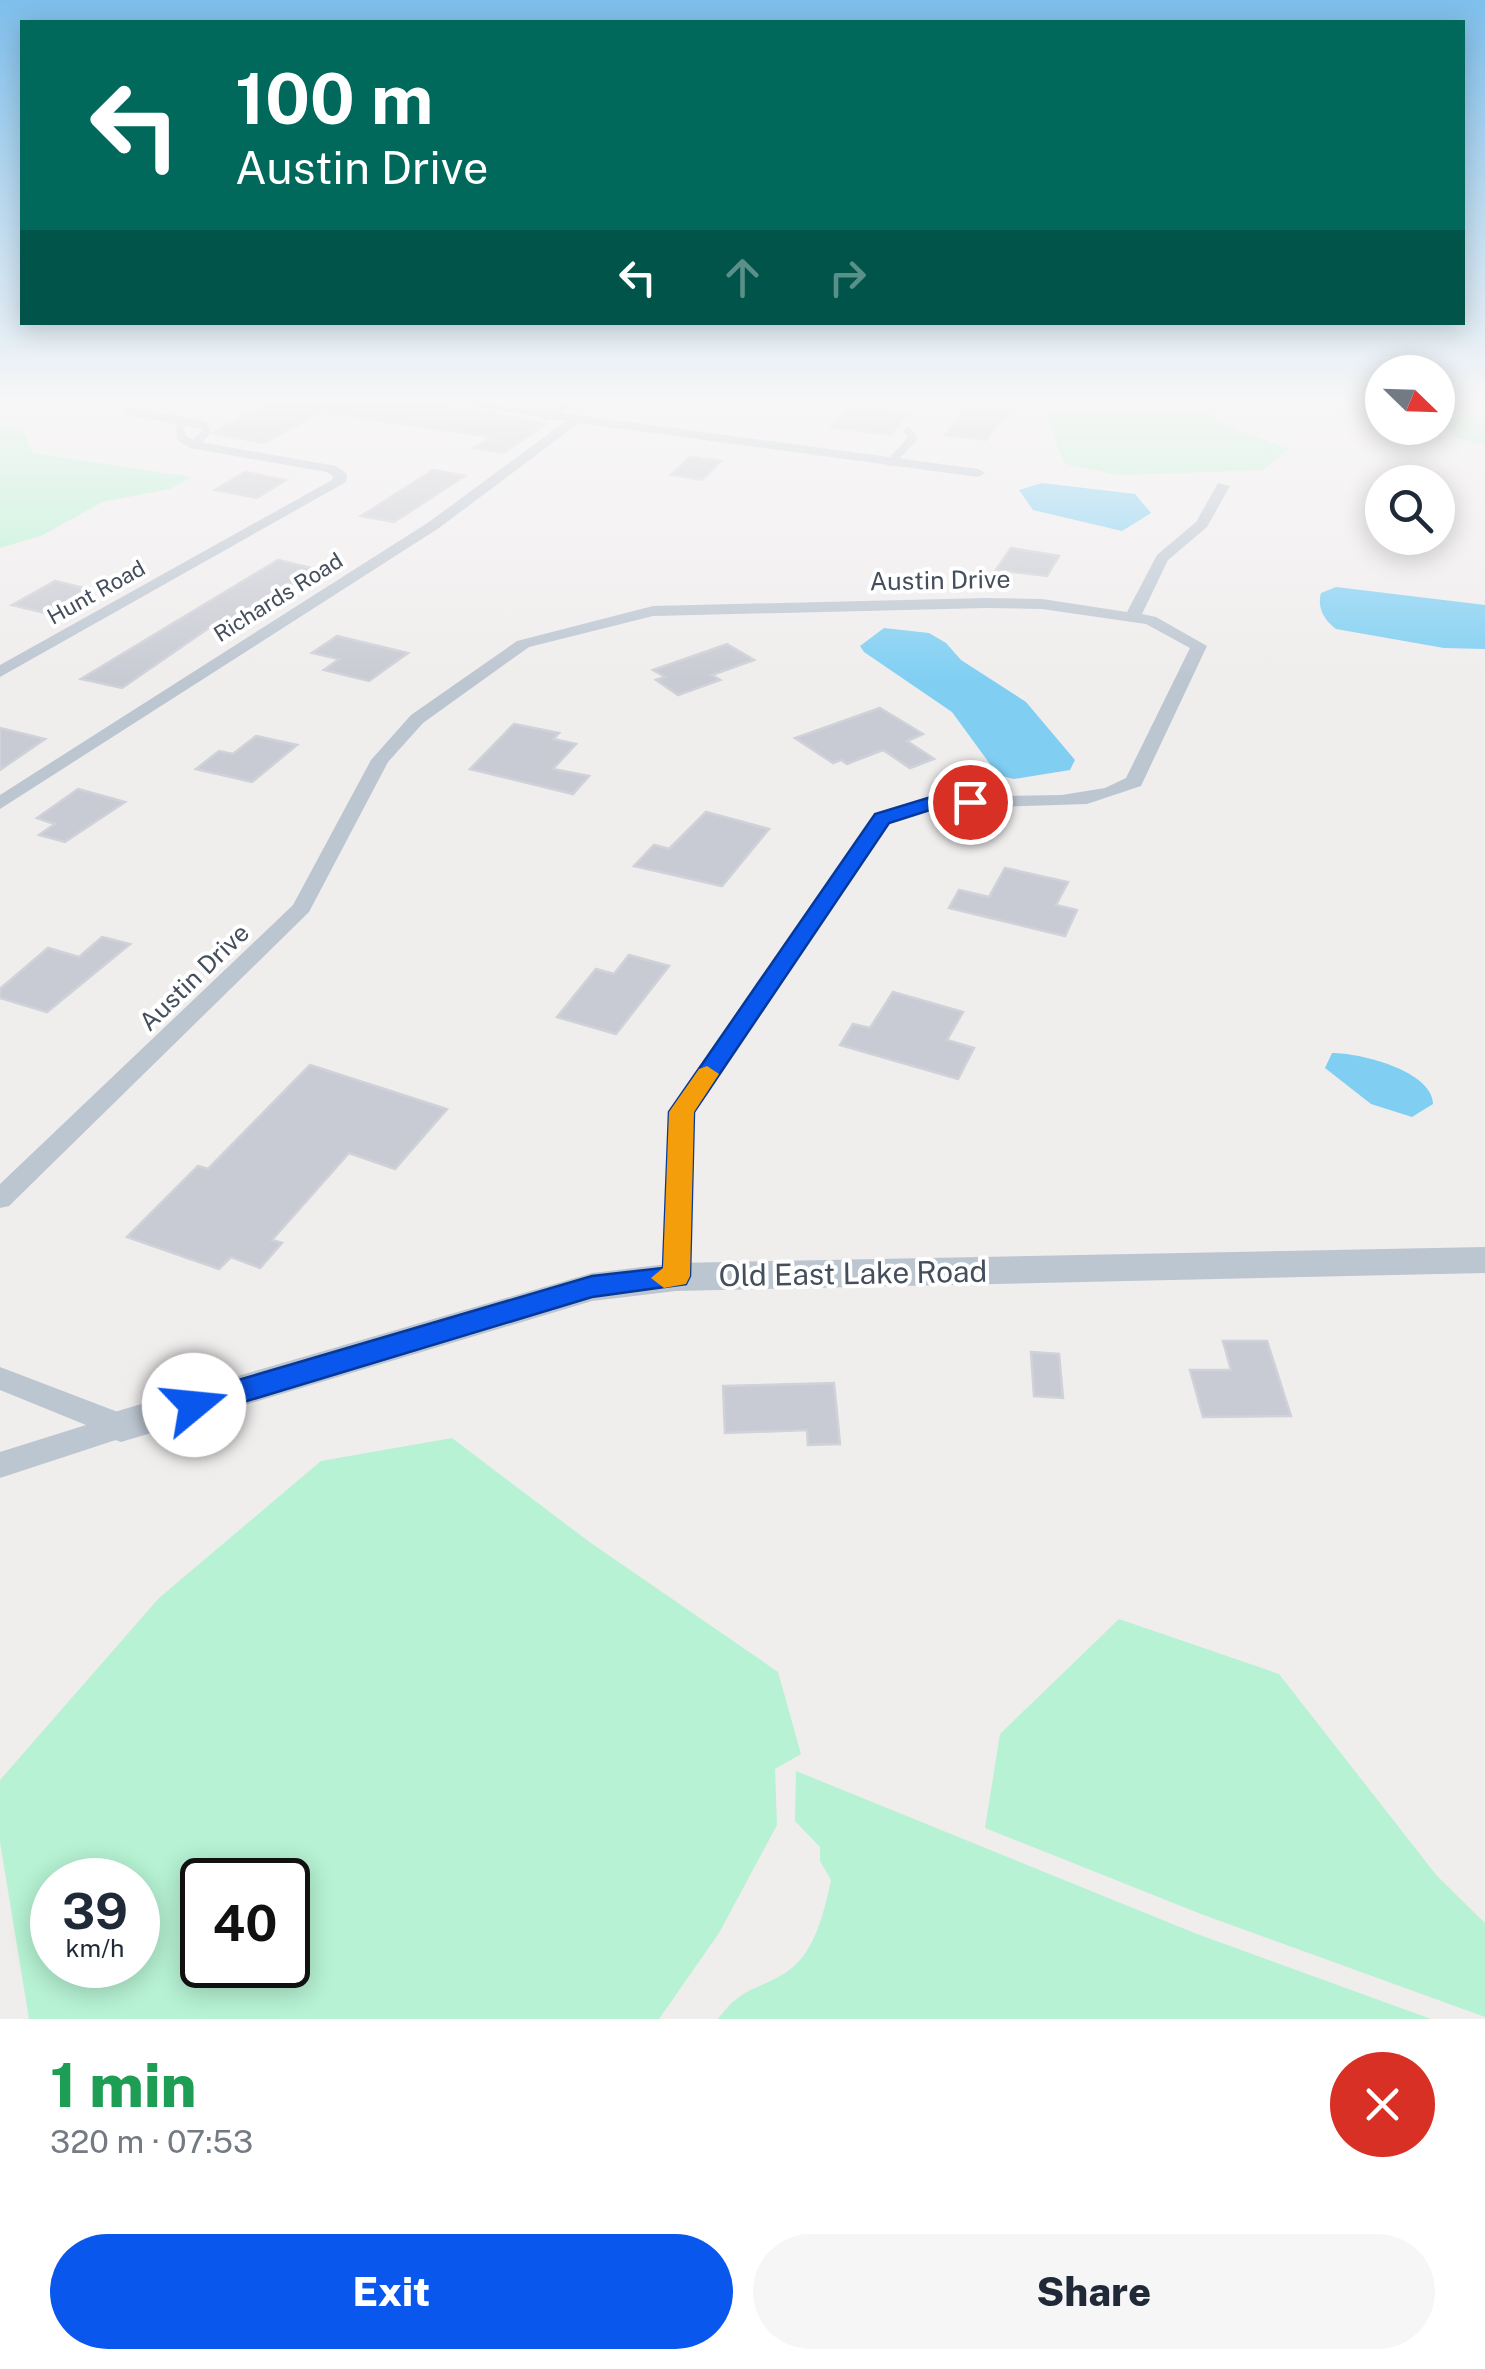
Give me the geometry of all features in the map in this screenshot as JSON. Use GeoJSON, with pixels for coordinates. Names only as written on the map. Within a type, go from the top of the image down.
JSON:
{"type":"FeatureCollection","features":[{"type":"Feature","properties":{"kind":"street","name":"Hunt Road"},"geometry":{"type":"LineString","coordinates":[[0,672],[322,492]]}},
{"type":"Feature","properties":{"kind":"street","name":"Richards Road"},"geometry":{"type":"LineString","coordinates":[[0,803],[434,525],[478,492]]}},
{"type":"Feature","properties":{"kind":"street"},"geometry":{"type":"LineString","coordinates":[[1132,617],[1162,558],[1202,524],[1220,492]]}},
{"type":"Feature","properties":{"kind":"street","name":"Austin Drive"},"geometry":{"type":"LineString","coordinates":[[0,1199],[302,908],[380,760],[405,733],[523,644],[653,611],[1024,604],[1150,620],[1198,646],[1134,782],[1116,792],[1084,798],[931,803],[882,818],[682,1112],[676,1276]]}},
{"type":"Feature","properties":{"kind":"street","name":"Old East Lake Road"},"geometry":{"type":"LineString","coordinates":[[121,1426],[592,1287],[676,1276],[1485,1260]]}},
{"type":"Feature","properties":{"kind":"street"},"geometry":{"type":"LineString","coordinates":[[0,1378],[121,1426]]}},
{"type":"Feature","properties":{"kind":"street"},"geometry":{"type":"LineString","coordinates":[[0,1465],[121,1426]]}},
{"type":"Feature","properties":{"kind":"green space"},"geometry":{"type":"Polygon","coordinates":[[[0,492],[153,492],[102,502],[43,535],[0,548],[0,492]]]}},
{"type":"Feature","properties":{"kind":"green space"},"geometry":{"type":"Polygon","coordinates":[[[452,1438],[588,1541],[778,1672],[801,1754],[775,1769],[777,1825],[719,1933],[659,2019],[29,2019],[0,1842],[0,1780],[159,1598],[321,1461],[452,1438]]]}},
{"type":"Feature","properties":{"kind":"green space"},"geometry":{"type":"Polygon","coordinates":[[[1119,1619],[1279,1674],[1437,1876],[1485,1923],[1485,2017],[1201,1914],[985,1828],[1000,1734],[1119,1619]]]}},
{"type":"Feature","properties":{"kind":"green space"},"geometry":{"type":"Polygon","coordinates":[[[796,1771],[1197,1934],[1431,2019],[718,2019],[744,1994],[797,1963],[812,1942],[822,1917],[831,1880],[820,1861],[820,1847],[795,1821],[796,1771]]]}},
{"type":"Feature","properties":{"kind":"water"},"geometry":{"type":"Polygon","coordinates":[[[1021,492],[1135,494],[1151,513],[1122,531],[1033,510],[1021,492]]]}},
{"type":"Feature","properties":{"kind":"water"},"geometry":{"type":"Polygon","coordinates":[[[1336,587],[1485,605],[1485,649],[1444,648],[1336,629],[1325,618],[1320,604],[1321,593],[1336,587]]]}},
{"type":"Feature","properties":{"kind":"water"},"geometry":{"type":"Polygon","coordinates":[[[884,628],[929,633],[946,643],[961,660],[1026,702],[1075,760],[1070,770],[1014,779],[998,775],[952,712],[864,652],[860,646],[884,628]]]}},
{"type":"Feature","properties":{"kind":"water"},"geometry":{"type":"Polygon","coordinates":[[[1332,1053],[1376,1060],[1408,1073],[1430,1092],[1433,1104],[1412,1117],[1371,1104],[1325,1068],[1332,1053]]]}},
{"type":"Feature","properties":{"kind":"building"},"geometry":{"type":"Polygon","coordinates":[[[227,492],[266,492],[257,498],[227,492]]]}},
{"type":"Feature","properties":{"kind":"building"},"geometry":{"type":"Polygon","coordinates":[[[398,492],[440,492],[394,522],[361,516],[398,492]]]}},
{"type":"Feature","properties":{"kind":"building"},"geometry":{"type":"Polygon","coordinates":[[[1011,548],[1059,556],[1047,576],[996,570],[1011,548]]]}},
{"type":"Feature","properties":{"kind":"building"},"geometry":{"type":"Polygon","coordinates":[[[278,560],[316,569],[232,623],[219,621],[122,688],[81,679],[278,560]]]}},
{"type":"Feature","properties":{"kind":"building"},"geometry":{"type":"Polygon","coordinates":[[[55,581],[92,590],[49,614],[12,605],[55,581]]]}},
{"type":"Feature","properties":{"kind":"building"},"geometry":{"type":"Polygon","coordinates":[[[337,636],[408,653],[369,681],[324,670],[339,659],[312,653],[337,636]]]}},
{"type":"Feature","properties":{"kind":"building"},"geometry":{"type":"Polygon","coordinates":[[[727,644],[754,660],[712,675],[720,680],[678,695],[656,680],[665,677],[653,670],[727,644]]]}},
{"type":"Feature","properties":{"kind":"building"},"geometry":{"type":"Polygon","coordinates":[[[880,708],[923,734],[907,741],[934,759],[910,768],[883,750],[847,764],[841,760],[833,763],[795,738],[880,708]]]}},
{"type":"Feature","properties":{"kind":"building"},"geometry":{"type":"Polygon","coordinates":[[[514,724],[559,733],[553,739],[576,744],[553,769],[589,776],[573,794],[470,769],[514,724]]]}},
{"type":"Feature","properties":{"kind":"building"},"geometry":{"type":"Polygon","coordinates":[[[0,728],[45,739],[0,770],[0,728]]]}},
{"type":"Feature","properties":{"kind":"building"},"geometry":{"type":"Polygon","coordinates":[[[256,736],[297,745],[252,782],[196,769],[219,751],[233,754],[256,736]]]}},
{"type":"Feature","properties":{"kind":"building"},"geometry":{"type":"Polygon","coordinates":[[[78,789],[125,802],[65,842],[39,835],[55,824],[37,818],[78,789]]]}},
{"type":"Feature","properties":{"kind":"building"},"geometry":{"type":"Polygon","coordinates":[[[706,812],[769,829],[722,886],[634,866],[654,845],[669,849],[706,812]]]}},
{"type":"Feature","properties":{"kind":"building"},"geometry":{"type":"Polygon","coordinates":[[[1005,868],[1068,882],[1056,905],[1077,910],[1065,936],[949,908],[959,890],[989,897],[1005,868]]]}},
{"type":"Feature","properties":{"kind":"building"},"geometry":{"type":"Polygon","coordinates":[[[102,937],[130,944],[47,1012],[0,998],[0,989],[48,948],[79,957],[102,937]]]}},
{"type":"Feature","properties":{"kind":"building"},"geometry":{"type":"Polygon","coordinates":[[[629,955],[669,966],[616,1034],[557,1017],[596,969],[614,974],[629,955]]]}},
{"type":"Feature","properties":{"kind":"building"},"geometry":{"type":"Polygon","coordinates":[[[893,992],[963,1012],[947,1040],[974,1048],[958,1079],[840,1045],[853,1024],[870,1028],[893,992]]]}},
{"type":"Feature","properties":{"kind":"building"},"geometry":{"type":"Polygon","coordinates":[[[310,1065],[447,1109],[395,1169],[349,1153],[272,1240],[282,1243],[260,1268],[231,1257],[219,1269],[127,1237],[198,1166],[208,1169],[310,1065]]]}},
{"type":"Feature","properties":{"kind":"building"},"geometry":{"type":"Polygon","coordinates":[[[1223,1341],[1267,1341],[1291,1416],[1203,1417],[1190,1370],[1231,1370],[1223,1341]]]}},
{"type":"Feature","properties":{"kind":"building"},"geometry":{"type":"Polygon","coordinates":[[[1031,1352],[1059,1354],[1063,1398],[1034,1396],[1031,1352]]]}},
{"type":"Feature","properties":{"kind":"building"},"geometry":{"type":"Polygon","coordinates":[[[834,1383],[840,1444],[808,1445],[807,1430],[725,1433],[723,1386],[834,1383]]]}},
{"type":"Feature","properties":{"kind":"slow traffic"},"geometry":{"type":"LineString","coordinates":[[664,1278],[676,1276],[682,1112],[707,1074]]}},
{"type":"Feature","properties":{"kind":"route"},"geometry":{"type":"LineString","coordinates":[[194,1405],[592,1287],[676,1276],[682,1112],[882,818],[931,803],[970,802]]}}]}
